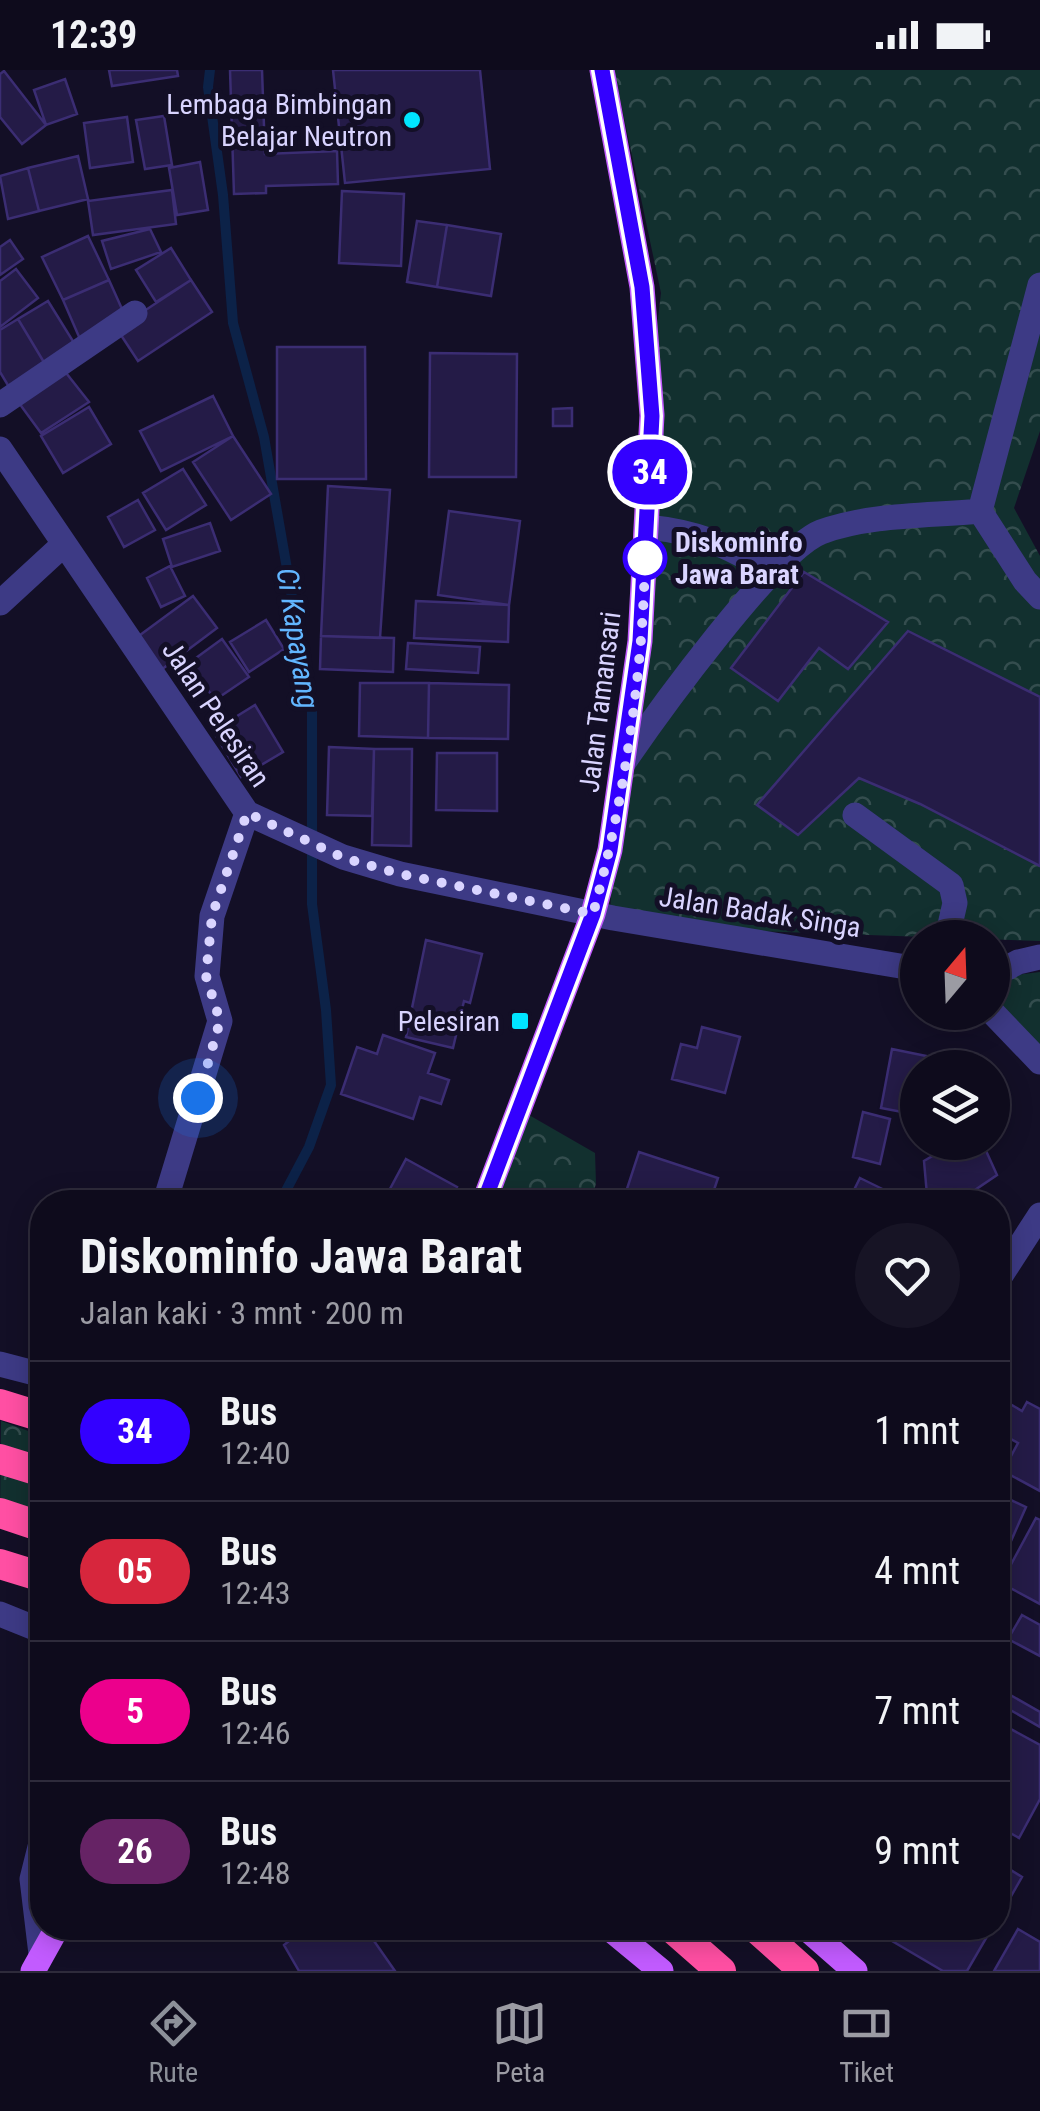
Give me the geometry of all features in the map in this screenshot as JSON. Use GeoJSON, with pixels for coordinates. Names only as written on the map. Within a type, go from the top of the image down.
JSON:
{"type":"FeatureCollection","features":[{"type":"Feature","properties":{"kind":"highway"},"geometry":{"type":"LineString","coordinates":[[0,1404],[30,1414]]}},
{"type":"Feature","properties":{"kind":"highway"},"geometry":{"type":"LineString","coordinates":[[0,1460],[30,1469]]}},
{"type":"Feature","properties":{"kind":"highway"},"geometry":{"type":"LineString","coordinates":[[0,1514],[30,1523]]}},
{"type":"Feature","properties":{"kind":"highway"},"geometry":{"type":"LineString","coordinates":[[0,1564],[30,1573]]}},
{"type":"Feature","properties":{"kind":"highway"},"geometry":{"type":"LineString","coordinates":[[686,1940],[722,1971]]}},
{"type":"Feature","properties":{"kind":"highway"},"geometry":{"type":"LineString","coordinates":[[769,1940],[804,1971]]}},
{"type":"Feature","properties":{"kind":"main road","name":"Jalan Tamansari"},"geometry":{"type":"LineString","coordinates":[[489,1190],[593,914],[610,850],[640,641],[652,416],[642,287],[602,70]]}},
{"type":"Feature","properties":{"kind":"main road"},"geometry":{"type":"LineString","coordinates":[[37,1962],[50,1940]]}},
{"type":"Feature","properties":{"kind":"main road"},"geometry":{"type":"LineString","coordinates":[[624,1940],[661,1971]]}},
{"type":"Feature","properties":{"kind":"main road"},"geometry":{"type":"LineString","coordinates":[[819,1940],[854,1971]]}},
{"type":"Feature","properties":{"kind":"street"},"geometry":{"type":"LineString","coordinates":[[1040,285],[980,511],[1040,598]]}},
{"type":"Feature","properties":{"kind":"street"},"geometry":{"type":"LineString","coordinates":[[0,405],[135,313]]}},
{"type":"Feature","properties":{"kind":"street","name":"Jalan Pelesiran"},"geometry":{"type":"LineString","coordinates":[[0,449],[247,813],[334,854],[400,874],[593,914]]}},
{"type":"Feature","properties":{"kind":"street"},"geometry":{"type":"LineString","coordinates":[[624,762],[771,572],[817,534],[848,524],[980,511]]}},
{"type":"Feature","properties":{"kind":"street"},"geometry":{"type":"LineString","coordinates":[[647,527],[730,546],[771,572]]}},
{"type":"Feature","properties":{"kind":"street"},"geometry":{"type":"LineString","coordinates":[[0,604],[63,545]]}},
{"type":"Feature","properties":{"kind":"street"},"geometry":{"type":"LineString","coordinates":[[169,1190],[220,1021],[206,976],[212,916],[247,813]]}},
{"type":"Feature","properties":{"kind":"street"},"geometry":{"type":"LineString","coordinates":[[855,815],[951,885],[955,903],[951,920]]}},
{"type":"Feature","properties":{"kind":"street","name":"Jalan Badak Singa"},"geometry":{"type":"LineString","coordinates":[[593,914],[900,966]]}},
{"type":"Feature","properties":{"kind":"street"},"geometry":{"type":"LineString","coordinates":[[1010,966],[1040,957]]}},
{"type":"Feature","properties":{"kind":"street"},"geometry":{"type":"LineString","coordinates":[[1009,1030],[1040,1062]]}},
{"type":"Feature","properties":{"kind":"street"},"geometry":{"type":"LineString","coordinates":[[1010,1261],[1040,1215]]}},
{"type":"Feature","properties":{"kind":"street"},"geometry":{"type":"LineString","coordinates":[[0,1364],[30,1372]]}},
{"type":"Feature","properties":{"kind":"street"},"geometry":{"type":"LineString","coordinates":[[0,1614],[30,1627]]}},
{"type":"Feature","properties":{"kind":"green space"},"geometry":{"type":"Polygon","coordinates":[[[614,70],[1040,70],[1040,431],[1014,508],[1040,556],[1040,941],[1010,940],[1010,920],[900,920],[900,936],[609,926],[639,481],[661,293],[614,70]]]}},
{"type":"Feature","properties":{"kind":"green space"},"geometry":{"type":"Polygon","coordinates":[[[1040,972],[1040,1051],[1010,1018],[1010,976],[1040,972]]]}},
{"type":"Feature","properties":{"kind":"green space"},"geometry":{"type":"Polygon","coordinates":[[[522,1111],[595,1153],[594,1190],[492,1190],[522,1111]]]}},
{"type":"Feature","properties":{"kind":"green space"},"geometry":{"type":"Polygon","coordinates":[[[1,1421],[30,1432],[30,1532],[0,1521],[1,1421]]]}},
{"type":"Feature","properties":{"kind":"building"},"geometry":{"type":"Polygon","coordinates":[[[109,70],[177,70],[178,76],[112,86],[109,70]]]}},
{"type":"Feature","properties":{"kind":"building"},"geometry":{"type":"Polygon","coordinates":[[[230,70],[262,70],[265,154],[337,151],[338,184],[266,186],[266,193],[234,194],[230,70]]]}},
{"type":"Feature","properties":{"kind":"building","name":"Lembaga Bimbingan Belajar Neutron"},"geometry":{"type":"Polygon","coordinates":[[[333,70],[480,70],[490,169],[345,183],[333,70]]]}},
{"type":"Feature","properties":{"kind":"building"},"geometry":{"type":"Polygon","coordinates":[[[4,71],[46,125],[22,144],[0,117],[0,74],[4,71]]]}},
{"type":"Feature","properties":{"kind":"building"},"geometry":{"type":"Polygon","coordinates":[[[65,79],[77,114],[46,125],[34,90],[65,79]]]}},
{"type":"Feature","properties":{"kind":"building"},"geometry":{"type":"Polygon","coordinates":[[[164,116],[172,165],[145,169],[136,120],[164,116]]]}},
{"type":"Feature","properties":{"kind":"building"},"geometry":{"type":"Polygon","coordinates":[[[127,117],[133,162],[90,168],[84,123],[127,117]]]}},
{"type":"Feature","properties":{"kind":"building"},"geometry":{"type":"Polygon","coordinates":[[[78,156],[88,199],[39,211],[28,168],[78,156]]]}},
{"type":"Feature","properties":{"kind":"building"},"geometry":{"type":"Polygon","coordinates":[[[200,162],[208,210],[177,215],[169,168],[200,162]]]}},
{"type":"Feature","properties":{"kind":"building"},"geometry":{"type":"Polygon","coordinates":[[[28,168],[39,211],[8,219],[0,176],[28,168]]]}},
{"type":"Feature","properties":{"kind":"building"},"geometry":{"type":"Polygon","coordinates":[[[172,190],[176,224],[93,235],[88,201],[172,190]]]}},
{"type":"Feature","properties":{"kind":"building"},"geometry":{"type":"Polygon","coordinates":[[[342,191],[404,194],[401,266],[339,263],[342,191]]]}},
{"type":"Feature","properties":{"kind":"building"},"geometry":{"type":"Polygon","coordinates":[[[417,221],[447,225],[437,287],[407,282],[417,221]]]}},
{"type":"Feature","properties":{"kind":"building"},"geometry":{"type":"Polygon","coordinates":[[[447,225],[501,234],[491,296],[437,287],[447,225]]]}},
{"type":"Feature","properties":{"kind":"building"},"geometry":{"type":"Polygon","coordinates":[[[150,229],[161,252],[111,269],[102,241],[150,229]]]}},
{"type":"Feature","properties":{"kind":"building"},"geometry":{"type":"Polygon","coordinates":[[[88,236],[109,280],[63,300],[42,257],[88,236]]]}},
{"type":"Feature","properties":{"kind":"building"},"geometry":{"type":"Polygon","coordinates":[[[10,240],[23,259],[0,275],[0,247],[10,240]]]}},
{"type":"Feature","properties":{"kind":"building"},"geometry":{"type":"Polygon","coordinates":[[[171,248],[191,280],[156,302],[136,270],[171,248]]]}},
{"type":"Feature","properties":{"kind":"building"},"geometry":{"type":"Polygon","coordinates":[[[16,269],[38,298],[0,327],[0,281],[16,269]]]}},
{"type":"Feature","properties":{"kind":"building"},"geometry":{"type":"Polygon","coordinates":[[[109,280],[126,318],[80,339],[63,300],[109,280]]]}},
{"type":"Feature","properties":{"kind":"building"},"geometry":{"type":"Polygon","coordinates":[[[191,280],[212,312],[138,361],[117,329],[191,280]]]}},
{"type":"Feature","properties":{"kind":"building"},"geometry":{"type":"Polygon","coordinates":[[[48,301],[76,346],[45,364],[18,319],[48,301]]]}},
{"type":"Feature","properties":{"kind":"building"},"geometry":{"type":"Polygon","coordinates":[[[18,319],[45,364],[9,387],[0,372],[0,330],[18,319]]]}},
{"type":"Feature","properties":{"kind":"building"},"geometry":{"type":"Polygon","coordinates":[[[277,347],[365,347],[366,479],[277,479],[277,347]]]}},
{"type":"Feature","properties":{"kind":"building"},"geometry":{"type":"Polygon","coordinates":[[[430,353],[517,354],[516,477],[429,477],[430,353]]]}},
{"type":"Feature","properties":{"kind":"building"},"geometry":{"type":"Polygon","coordinates":[[[63,369],[89,402],[41,433],[19,403],[63,369]]]}},
{"type":"Feature","properties":{"kind":"building"},"geometry":{"type":"Polygon","coordinates":[[[213,396],[233,436],[161,471],[140,431],[213,396]]]}},
{"type":"Feature","properties":{"kind":"building"},"geometry":{"type":"Polygon","coordinates":[[[89,407],[111,444],[63,473],[41,436],[89,407]]]}},
{"type":"Feature","properties":{"kind":"building"},"geometry":{"type":"Polygon","coordinates":[[[572,408],[572,426],[553,426],[553,409],[572,408]]]}},
{"type":"Feature","properties":{"kind":"building"},"geometry":{"type":"Polygon","coordinates":[[[233,436],[271,494],[231,520],[193,462],[233,436]]]}},
{"type":"Feature","properties":{"kind":"building"},"geometry":{"type":"Polygon","coordinates":[[[183,469],[206,505],[166,530],[143,493],[183,469]]]}},
{"type":"Feature","properties":{"kind":"building"},"geometry":{"type":"Polygon","coordinates":[[[328,486],[390,490],[380,638],[321,636],[328,486]]]}},
{"type":"Feature","properties":{"kind":"building"},"geometry":{"type":"Polygon","coordinates":[[[138,500],[155,530],[124,547],[108,517],[138,500]]]}},
{"type":"Feature","properties":{"kind":"building"},"geometry":{"type":"Polygon","coordinates":[[[449,511],[520,521],[509,605],[438,595],[449,511]]]}},
{"type":"Feature","properties":{"kind":"building"},"geometry":{"type":"Polygon","coordinates":[[[210,523],[220,551],[172,567],[163,539],[210,523]]]}},
{"type":"Feature","properties":{"kind":"building"},"geometry":{"type":"Polygon","coordinates":[[[170,566],[185,596],[161,607],[147,578],[170,566]]]}},
{"type":"Feature","properties":{"kind":"building"},"geometry":{"type":"Polygon","coordinates":[[[804,572],[888,622],[848,669],[819,648],[778,701],[731,668],[804,572]]]}},
{"type":"Feature","properties":{"kind":"building"},"geometry":{"type":"Polygon","coordinates":[[[193,596],[217,628],[161,670],[136,638],[193,596]]]}},
{"type":"Feature","properties":{"kind":"building"},"geometry":{"type":"Polygon","coordinates":[[[416,601],[509,605],[508,642],[414,638],[416,601]]]}},
{"type":"Feature","properties":{"kind":"building"},"geometry":{"type":"Polygon","coordinates":[[[266,620],[284,649],[249,672],[230,642],[266,620]]]}},
{"type":"Feature","properties":{"kind":"building"},"geometry":{"type":"Polygon","coordinates":[[[908,631],[1040,697],[1040,866],[920,804],[859,778],[798,835],[757,805],[908,631]]]}},
{"type":"Feature","properties":{"kind":"building"},"geometry":{"type":"Polygon","coordinates":[[[321,636],[394,638],[393,672],[320,669],[321,636]]]}},
{"type":"Feature","properties":{"kind":"building"},"geometry":{"type":"Polygon","coordinates":[[[222,639],[249,677],[215,700],[189,663],[222,639]]]}},
{"type":"Feature","properties":{"kind":"building"},"geometry":{"type":"Polygon","coordinates":[[[408,643],[480,647],[478,673],[406,669],[408,643]]]}},
{"type":"Feature","properties":{"kind":"building"},"geometry":{"type":"Polygon","coordinates":[[[360,683],[429,683],[428,738],[359,736],[360,683]]]}},
{"type":"Feature","properties":{"kind":"building"},"geometry":{"type":"Polygon","coordinates":[[[429,683],[509,685],[508,739],[428,738],[429,683]]]}},
{"type":"Feature","properties":{"kind":"building"},"geometry":{"type":"Polygon","coordinates":[[[255,705],[283,752],[241,777],[213,731],[255,705]]]}},
{"type":"Feature","properties":{"kind":"building"},"geometry":{"type":"Polygon","coordinates":[[[329,747],[374,749],[372,816],[327,815],[329,747]]]}},
{"type":"Feature","properties":{"kind":"building"},"geometry":{"type":"Polygon","coordinates":[[[374,749],[412,749],[411,846],[372,845],[374,749]]]}},
{"type":"Feature","properties":{"kind":"building"},"geometry":{"type":"Polygon","coordinates":[[[437,753],[497,753],[497,811],[436,810],[437,753]]]}},
{"type":"Feature","properties":{"kind":"building"},"geometry":{"type":"Polygon","coordinates":[[[426,940],[482,954],[470,1003],[464,1001],[453,1048],[406,1037],[426,940]]]}},
{"type":"Feature","properties":{"kind":"building"},"geometry":{"type":"Polygon","coordinates":[[[702,1027],[740,1037],[725,1093],[672,1079],[681,1044],[697,1048],[702,1027]]]}},
{"type":"Feature","properties":{"kind":"building"},"geometry":{"type":"Polygon","coordinates":[[[383,1035],[435,1053],[428,1073],[449,1080],[441,1104],[420,1097],[413,1119],[341,1094],[357,1047],[377,1054],[383,1035]]]}},
{"type":"Feature","properties":{"kind":"building"},"geometry":{"type":"Polygon","coordinates":[[[892,1049],[900,1051],[900,1112],[881,1108],[892,1049]]]}},
{"type":"Feature","properties":{"kind":"building"},"geometry":{"type":"Polygon","coordinates":[[[863,1112],[890,1119],[880,1164],[853,1157],[863,1112]]]}},
{"type":"Feature","properties":{"kind":"building"},"geometry":{"type":"Polygon","coordinates":[[[639,1152],[718,1178],[714,1190],[627,1190],[639,1152]]]}},
{"type":"Feature","properties":{"kind":"building"},"geometry":{"type":"Polygon","coordinates":[[[406,1159],[457,1187],[455,1190],[389,1190],[406,1159]]]}},
{"type":"Feature","properties":{"kind":"building"},"geometry":{"type":"Polygon","coordinates":[[[990,1160],[997,1175],[975,1190],[927,1190],[924,1161],[990,1160]]]}},
{"type":"Feature","properties":{"kind":"building"},"geometry":{"type":"Polygon","coordinates":[[[860,1178],[884,1190],[854,1190],[860,1178]]]}},
{"type":"Feature","properties":{"kind":"building"},"geometry":{"type":"Polygon","coordinates":[[[1027,1402],[1040,1409],[1040,1491],[1010,1475],[1010,1458],[1018,1443],[1010,1439],[1010,1404],[1022,1411],[1027,1402]]]}},
{"type":"Feature","properties":{"kind":"building"},"geometry":{"type":"Polygon","coordinates":[[[1010,1500],[1026,1507],[1010,1543],[1010,1500]]]}},
{"type":"Feature","properties":{"kind":"building"},"geometry":{"type":"Polygon","coordinates":[[[1036,1518],[1040,1520],[1040,1604],[1010,1588],[1010,1566],[1036,1518]]]}},
{"type":"Feature","properties":{"kind":"building"},"geometry":{"type":"Polygon","coordinates":[[[1022,1615],[1040,1625],[1040,1656],[1010,1640],[1022,1615]]]}},
{"type":"Feature","properties":{"kind":"building"},"geometry":{"type":"Polygon","coordinates":[[[1010,1695],[1040,1712],[1040,1727],[1010,1710],[1010,1695]]]}},
{"type":"Feature","properties":{"kind":"building"},"geometry":{"type":"Polygon","coordinates":[[[1010,1729],[1040,1745],[1040,1799],[1019,1838],[1010,1833],[1010,1729]]]}},
{"type":"Feature","properties":{"kind":"building"},"geometry":{"type":"Polygon","coordinates":[[[1010,1870],[1022,1877],[1010,1898],[1010,1870]]]}},
{"type":"Feature","properties":{"kind":"building"},"geometry":{"type":"Polygon","coordinates":[[[1018,1929],[1040,1942],[1040,1971],[994,1971],[1018,1929]]]}},
{"type":"Feature","properties":{"kind":"building"},"geometry":{"type":"Polygon","coordinates":[[[290,1940],[373,1940],[395,1971],[299,1971],[284,1945],[290,1940]]]}},
{"type":"Feature","properties":{"kind":"building"},"geometry":{"type":"Polygon","coordinates":[[[890,1940],[985,1940],[967,1971],[943,1971],[890,1940]]]}},
{"type":"Feature","properties":{"kind":"waterway","name":"Ci Kapayang"},"geometry":{"type":"LineString","coordinates":[[210,70],[208,87],[223,195],[233,323],[264,437],[312,712],[312,904],[331,1085],[309,1147],[286,1190]]}},
{"type":"Feature","properties":{"kind":"bus line","name":"34"},"geometry":{"type":"LineString","coordinates":[[489,1190],[593,914],[610,850],[640,641],[652,416],[642,287],[602,70]]}},
{"type":"Feature","properties":{"kind":"place","name":"Lembaga Bimbingan Belajar Neutron"},"geometry":{"type":"Point","coordinates":[412,120]}},
{"type":"Feature","properties":{"kind":"place","name":"Diskominfo Jawa Barat"},"geometry":{"type":"Point","coordinates":[645,558]}},
{"type":"Feature","properties":{"kind":"place","name":"Pelesiran"},"geometry":{"type":"Point","coordinates":[520,1021]}},
{"type":"Feature","properties":{"kind":"route"},"geometry":{"type":"LineString","coordinates":[[198,1098],[220,1021],[206,976],[212,916],[247,813],[344,858],[400,874],[593,914],[610,850],[624,762],[640,641],[645,558]]}}]}
